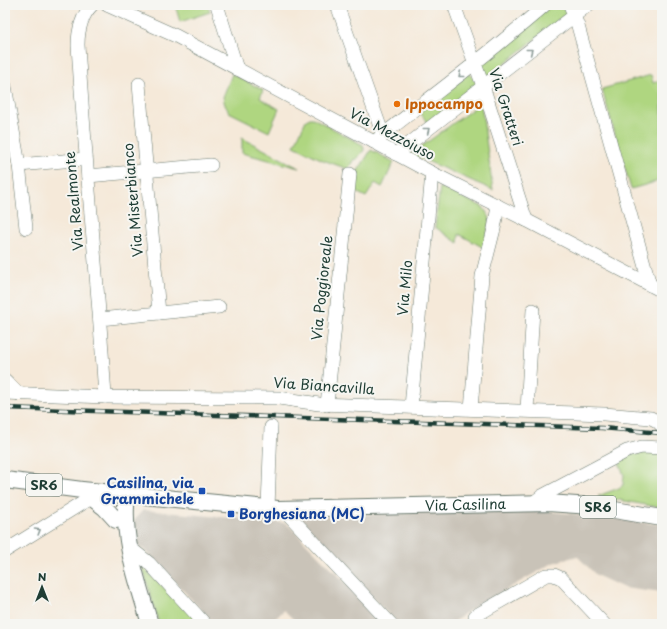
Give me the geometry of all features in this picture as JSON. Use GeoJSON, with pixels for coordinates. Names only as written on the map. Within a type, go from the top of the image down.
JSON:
{"type":"FeatureCollection","features":[{"type":"Feature","properties":{"kind":"main road","name":"Via Casilina"},"geometry":{"type":"LineString","coordinates":[[5,480],[87,494],[121,493],[276,509],[533,503],[591,506],[662,518]]}},
{"type":"Feature","properties":{"kind":"main road"},"geometry":{"type":"LineString","coordinates":[[116,520],[121,493]]}},
{"type":"Feature","properties":{"kind":"main road"},"geometry":{"type":"LineString","coordinates":[[121,493],[128,546]]}},
{"type":"Feature","properties":{"kind":"main road"},"geometry":{"type":"LineString","coordinates":[[87,494],[105,508],[116,520],[128,546],[150,624]]}},
{"type":"Feature","properties":{"kind":"street","name":"Via Realmonte"},"geometry":{"type":"LineString","coordinates":[[92,5],[84,17],[79,31],[78,41],[85,159],[88,176],[105,396]]}},
{"type":"Feature","properties":{"kind":"street","name":"Via Mezzoiuso"},"geometry":{"type":"LineString","coordinates":[[107,5],[176,36],[237,69],[379,139],[396,154],[662,291]]}},
{"type":"Feature","properties":{"kind":"street"},"geometry":{"type":"LineString","coordinates":[[217,5],[237,69]]}},
{"type":"Feature","properties":{"kind":"street"},"geometry":{"type":"LineString","coordinates":[[336,5],[379,139],[475,64],[545,5]]}},
{"type":"Feature","properties":{"kind":"street","name":"Via Gratteri"},"geometry":{"type":"LineString","coordinates":[[454,5],[484,86],[526,220]]}},
{"type":"Feature","properties":{"kind":"street"},"geometry":{"type":"LineString","coordinates":[[396,154],[484,86],[573,10],[588,5]]}},
{"type":"Feature","properties":{"kind":"street"},"geometry":{"type":"LineString","coordinates":[[573,10],[650,285]]}},
{"type":"Feature","properties":{"kind":"street","name":"Via Misterbianco"},"geometry":{"type":"LineString","coordinates":[[139,84],[159,313]]}},
{"type":"Feature","properties":{"kind":"street"},"geometry":{"type":"LineString","coordinates":[[5,86],[19,165],[26,228]]}},
{"type":"Feature","properties":{"kind":"street"},"geometry":{"type":"LineString","coordinates":[[19,165],[85,159]]}},
{"type":"Feature","properties":{"kind":"street"},"geometry":{"type":"LineString","coordinates":[[88,176],[211,165]]}},
{"type":"Feature","properties":{"kind":"street","name":"Via Milo"},"geometry":{"type":"LineString","coordinates":[[411,407],[432,173]]}},
{"type":"Feature","properties":{"kind":"street","name":"Via Poggioreale"},"geometry":{"type":"LineString","coordinates":[[327,405],[350,174]]}},
{"type":"Feature","properties":{"kind":"street"},"geometry":{"type":"LineString","coordinates":[[471,409],[482,276],[496,221],[498,206]]}},
{"type":"Feature","properties":{"kind":"street"},"geometry":{"type":"LineString","coordinates":[[100,319],[219,307]]}},
{"type":"Feature","properties":{"kind":"street"},"geometry":{"type":"LineString","coordinates":[[527,410],[533,310]]}},
{"type":"Feature","properties":{"kind":"street"},"geometry":{"type":"LineString","coordinates":[[5,380],[19,394]]}},
{"type":"Feature","properties":{"kind":"street","name":"Via Biancavilla"},"geometry":{"type":"LineString","coordinates":[[5,393],[274,398],[327,405],[527,410],[641,417],[654,419],[662,426]]}},
{"type":"Feature","properties":{"kind":"street"},"geometry":{"type":"LineString","coordinates":[[271,427],[276,509],[391,624]]}},
{"type":"Feature","properties":{"kind":"street"},"geometry":{"type":"LineString","coordinates":[[533,503],[542,496],[627,451],[646,447],[662,448]]}},
{"type":"Feature","properties":{"kind":"street"},"geometry":{"type":"LineString","coordinates":[[5,551],[87,494]]}},
{"type":"Feature","properties":{"kind":"street"},"geometry":{"type":"LineString","coordinates":[[128,546],[145,559],[205,624]]}},
{"type":"Feature","properties":{"kind":"street"},"geometry":{"type":"LineString","coordinates":[[475,616],[546,575],[554,575],[560,578],[604,624]]}},
{"type":"Feature","properties":{"kind":"shaded area"},"geometry":{"type":"Polygon","coordinates":[[[143,510],[286,523],[379,617],[372,624],[298,624],[284,610],[270,624],[215,624],[145,550],[135,545],[132,523],[143,510]]]}},
{"type":"Feature","properties":{"kind":"shaded area"},"geometry":{"type":"Polygon","coordinates":[[[508,510],[543,511],[596,516],[662,525],[662,593],[624,588],[596,575],[577,556],[553,563],[465,613],[452,624],[398,624],[297,517],[508,510]]]}},
{"type":"Feature","properties":{"kind":"green space"},"geometry":{"type":"Polygon","coordinates":[[[175,5],[208,5],[210,12],[180,22],[175,5]]]}},
{"type":"Feature","properties":{"kind":"green space"},"geometry":{"type":"Polygon","coordinates":[[[549,5],[567,5],[570,11],[488,77],[481,62],[549,5]]]}},
{"type":"Feature","properties":{"kind":"green space"},"geometry":{"type":"Polygon","coordinates":[[[469,73],[478,84],[428,123],[419,112],[469,73]]]}},
{"type":"Feature","properties":{"kind":"green space"},"geometry":{"type":"Polygon","coordinates":[[[232,74],[263,90],[260,98],[279,109],[269,132],[229,112],[223,97],[232,74]]]}},
{"type":"Feature","properties":{"kind":"green space"},"geometry":{"type":"Polygon","coordinates":[[[651,75],[653,83],[662,80],[662,180],[631,189],[602,89],[651,75]]]}},
{"type":"Feature","properties":{"kind":"green space"},"geometry":{"type":"Polygon","coordinates":[[[481,103],[493,190],[411,154],[481,103]]]}},
{"type":"Feature","properties":{"kind":"green space"},"geometry":{"type":"Polygon","coordinates":[[[313,118],[363,145],[364,150],[356,160],[354,159],[348,169],[323,160],[294,146],[306,120],[313,118]]]}},
{"type":"Feature","properties":{"kind":"green space"},"geometry":{"type":"Polygon","coordinates":[[[242,138],[299,168],[242,153],[242,138]]]}},
{"type":"Feature","properties":{"kind":"green space"},"geometry":{"type":"Polygon","coordinates":[[[371,150],[394,162],[382,187],[375,183],[366,197],[352,190],[354,177],[371,150]]]}},
{"type":"Feature","properties":{"kind":"green space"},"geometry":{"type":"Polygon","coordinates":[[[440,187],[483,207],[490,218],[484,248],[459,234],[458,243],[435,227],[440,187]]]}},
{"type":"Feature","properties":{"kind":"green space"},"geometry":{"type":"Polygon","coordinates":[[[662,451],[662,508],[598,496],[623,485],[624,475],[618,460],[629,454],[662,451]]]}},
{"type":"Feature","properties":{"kind":"green space"},"geometry":{"type":"Polygon","coordinates":[[[142,566],[201,624],[159,624],[142,566]]]}},
{"type":"Feature","properties":{"kind":"railway"},"geometry":{"type":"LineString","coordinates":[[5,408],[602,428],[662,433]]}},
{"type":"Feature","properties":{"kind":"place","name":"Ippocampo"},"geometry":{"type":"Point","coordinates":[397,104]}},
{"type":"Feature","properties":{"kind":"place","name":"Casilina, via Grammichele"},"geometry":{"type":"Point","coordinates":[202,491]}},
{"type":"Feature","properties":{"kind":"place","name":"Borghesiana (MC)"},"geometry":{"type":"Point","coordinates":[231,514]}}]}
